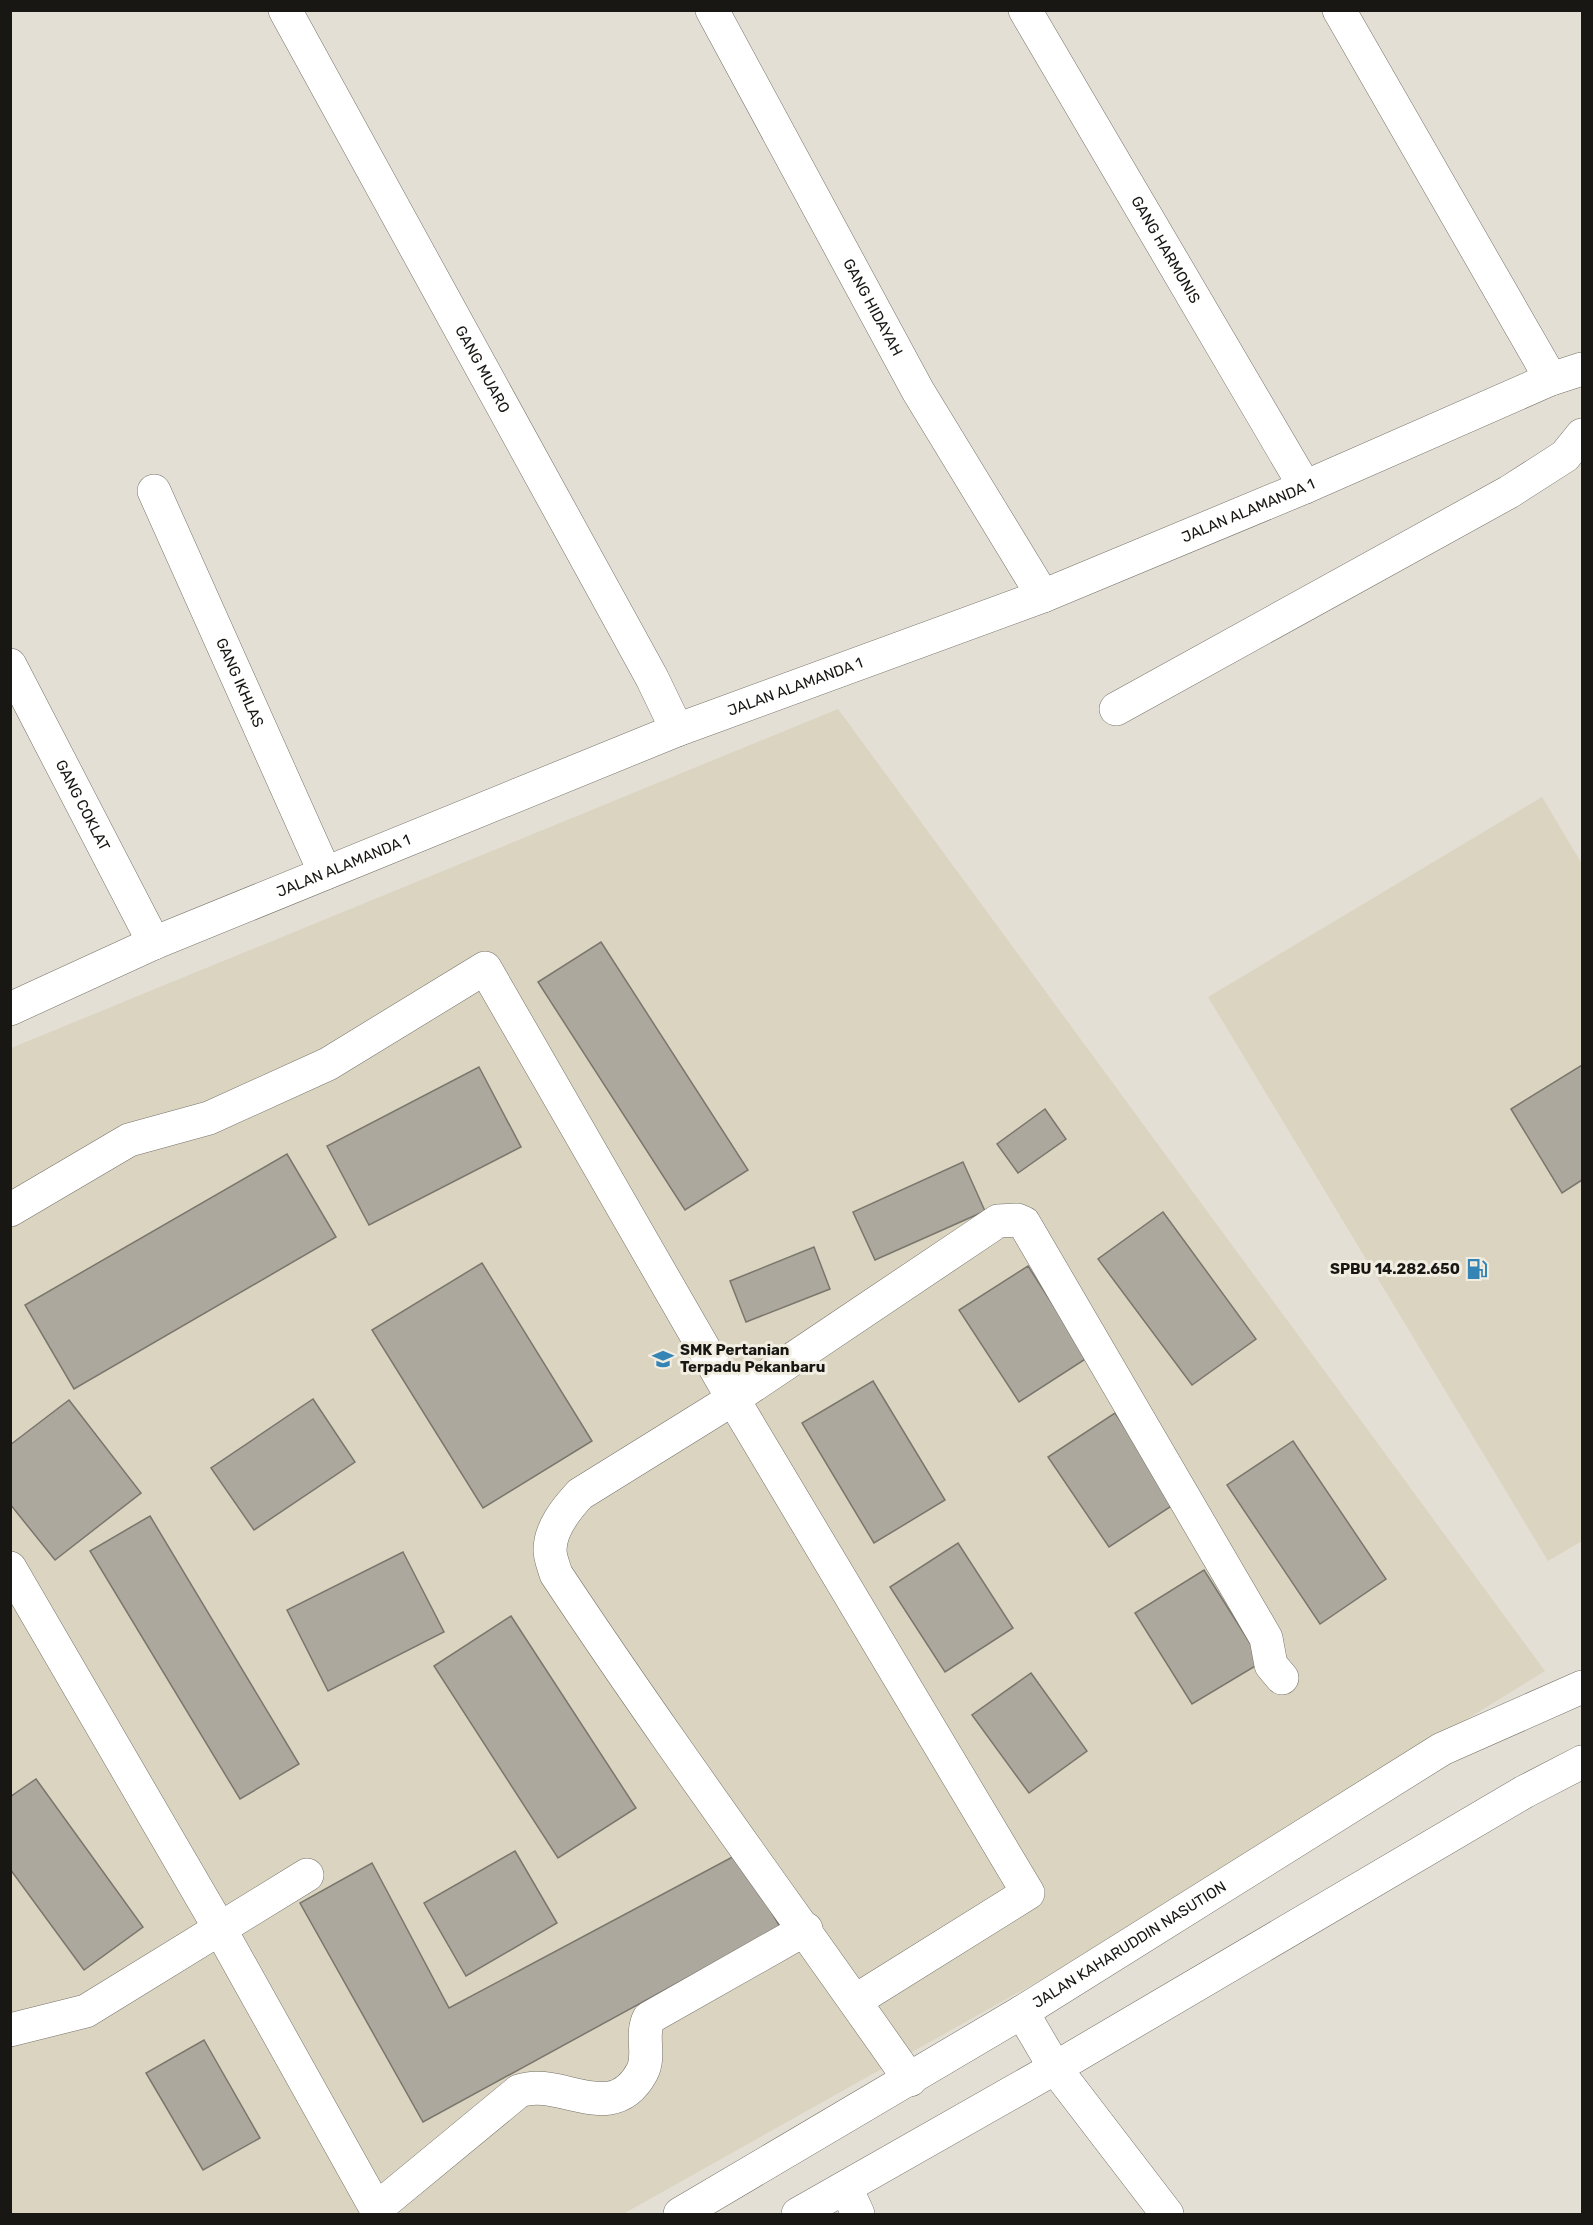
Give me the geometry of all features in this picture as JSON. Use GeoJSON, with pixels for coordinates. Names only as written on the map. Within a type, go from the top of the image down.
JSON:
{"type":"FeatureCollection","features":[{"type":"Feature","properties":{"kind":"main road","name":"GANG MUARO"},"geometry":{"type":"LineString","coordinates":[[285,10],[652,678],[677,729]]}},
{"type":"Feature","properties":{"kind":"main road","name":"GANG HIDAYAH"},"geometry":{"type":"LineString","coordinates":[[712,10],[913,382],[1042,596]]}},
{"type":"Feature","properties":{"kind":"main road","name":"GANG HARMONIS"},"geometry":{"type":"LineString","coordinates":[[1025,10],[1305,487]]}},
{"type":"Feature","properties":{"kind":"main road"},"geometry":{"type":"LineString","coordinates":[[1339,10],[1551,379]]}},
{"type":"Feature","properties":{"kind":"main road","name":"JALAN ALAMANDA 1"},"geometry":{"type":"LineString","coordinates":[[10,1009],[154,943],[677,729],[1042,596],[1305,487],[1551,379],[1582,369]]}},
{"type":"Feature","properties":{"kind":"main road"},"geometry":{"type":"LineString","coordinates":[[1116,709],[1509,492],[1565,456],[1582,435]]}},
{"type":"Feature","properties":{"kind":"main road","name":"GANG IKHLAS"},"geometry":{"type":"LineString","coordinates":[[154,491],[325,873]]}},
{"type":"Feature","properties":{"kind":"main road","name":"GANG COKLAT"},"geometry":{"type":"LineString","coordinates":[[10,665],[154,943]]}},
{"type":"Feature","properties":{"kind":"main road"},"geometry":{"type":"LineString","coordinates":[[10,1210],[129,1140],[209,1118],[328,1064],[485,968],[733,1399],[1028,1893],[855,2001]]}},
{"type":"Feature","properties":{"kind":"main road"},"geometry":{"type":"LineString","coordinates":[[910,2079],[806,1929],[646,1708],[556,1574],[550,1551],[555,1529],[565,1510],[580,1494],[733,1399],[998,1221],[1017,1220],[1024,1223],[1256,1620],[1266,1638],[1271,1665],[1282,1678]]}},
{"type":"Feature","properties":{"kind":"main road"},"geometry":{"type":"LineString","coordinates":[[10,1568],[219,1929],[377,2212],[519,2091],[537,2088],[582,2098],[620,2096],[634,2083],[642,2071],[646,2059],[644,2032],[649,2018],[806,1929]]}},
{"type":"Feature","properties":{"kind":"main road","name":"JALAN KAHARUDDIN NASUTION"},"geometry":{"type":"LineString","coordinates":[[680,2214],[1022,2012],[1442,1749],[1582,1687]]}},
{"type":"Feature","properties":{"kind":"main road"},"geometry":{"type":"LineString","coordinates":[[798,2214],[852,2201],[1055,2068],[1524,1792],[1582,1762]]}},
{"type":"Feature","properties":{"kind":"main road"},"geometry":{"type":"LineString","coordinates":[[10,2030],[86,2010],[307,1875]]}},
{"type":"Feature","properties":{"kind":"main road"},"geometry":{"type":"LineString","coordinates":[[1022,2012],[1055,2068],[1167,2214]]}},
{"type":"Feature","properties":{"kind":"shaded area","name":"SMK Pertanian Terpadu Pekanbaru"},"geometry":{"type":"Polygon","coordinates":[[[838,709],[1545,1671],[1085,1955],[623,2214],[11,2214],[11,1048],[838,709]]]}},
{"type":"Feature","properties":{"kind":"shaded area","name":"SPBU 14.282.650"},"geometry":{"type":"Polygon","coordinates":[[[1542,797],[1582,864],[1582,1541],[1548,1561],[1208,997],[1542,797]]]}},
{"type":"Feature","properties":{"kind":"building"},"geometry":{"type":"Polygon","coordinates":[[[601,942],[748,1170],[685,1210],[538,982],[601,942]]]}},
{"type":"Feature","properties":{"kind":"building"},"geometry":{"type":"Polygon","coordinates":[[[1582,1065],[1582,1180],[1562,1193],[1511,1109],[1582,1065]]]}},
{"type":"Feature","properties":{"kind":"building"},"geometry":{"type":"Polygon","coordinates":[[[479,1067],[521,1147],[369,1225],[327,1146],[479,1067]]]}},
{"type":"Feature","properties":{"kind":"building"},"geometry":{"type":"Polygon","coordinates":[[[1045,1109],[1066,1139],[1018,1173],[997,1144],[1045,1109]]]}},
{"type":"Feature","properties":{"kind":"building"},"geometry":{"type":"Polygon","coordinates":[[[287,1154],[336,1237],[74,1389],[25,1305],[287,1154]]]}},
{"type":"Feature","properties":{"kind":"building"},"geometry":{"type":"Polygon","coordinates":[[[963,1162],[985,1211],[875,1260],[853,1212],[963,1162]]]}},
{"type":"Feature","properties":{"kind":"building"},"geometry":{"type":"Polygon","coordinates":[[[1163,1212],[1256,1339],[1192,1385],[1098,1259],[1163,1212]]]}},
{"type":"Feature","properties":{"kind":"building"},"geometry":{"type":"Polygon","coordinates":[[[814,1247],[830,1289],[746,1322],[730,1281],[814,1247]]]}},
{"type":"Feature","properties":{"kind":"building"},"geometry":{"type":"Polygon","coordinates":[[[482,1263],[592,1441],[483,1508],[372,1330],[482,1263]]]}},
{"type":"Feature","properties":{"kind":"building"},"geometry":{"type":"Polygon","coordinates":[[[1028,1266],[1087,1358],[1019,1402],[959,1310],[1028,1266]]]}},
{"type":"Feature","properties":{"kind":"building"},"geometry":{"type":"Polygon","coordinates":[[[873,1381],[945,1500],[874,1543],[802,1423],[873,1381]]]}},
{"type":"Feature","properties":{"kind":"building"},"geometry":{"type":"Polygon","coordinates":[[[313,1399],[355,1462],[254,1530],[211,1468],[313,1399]]]}},
{"type":"Feature","properties":{"kind":"building"},"geometry":{"type":"Polygon","coordinates":[[[69,1400],[141,1493],[55,1560],[10,1504],[10,1445],[69,1400]]]}},
{"type":"Feature","properties":{"kind":"building"},"geometry":{"type":"Polygon","coordinates":[[[1115,1413],[1176,1503],[1109,1547],[1048,1457],[1115,1413]]]}},
{"type":"Feature","properties":{"kind":"building"},"geometry":{"type":"Polygon","coordinates":[[[1293,1441],[1386,1579],[1320,1624],[1227,1485],[1293,1441]]]}},
{"type":"Feature","properties":{"kind":"building"},"geometry":{"type":"Polygon","coordinates":[[[150,1516],[299,1764],[240,1799],[90,1551],[150,1516]]]}},
{"type":"Feature","properties":{"kind":"building"},"geometry":{"type":"Polygon","coordinates":[[[958,1543],[1013,1628],[945,1672],[890,1587],[958,1543]]]}},
{"type":"Feature","properties":{"kind":"building"},"geometry":{"type":"Polygon","coordinates":[[[403,1552],[444,1632],[328,1691],[287,1610],[403,1552]]]}},
{"type":"Feature","properties":{"kind":"building"},"geometry":{"type":"Polygon","coordinates":[[[1204,1570],[1262,1662],[1192,1704],[1135,1613],[1204,1570]]]}},
{"type":"Feature","properties":{"kind":"building"},"geometry":{"type":"Polygon","coordinates":[[[511,1616],[636,1808],[558,1858],[434,1666],[511,1616]]]}},
{"type":"Feature","properties":{"kind":"building"},"geometry":{"type":"Polygon","coordinates":[[[1031,1673],[1087,1751],[1029,1793],[972,1715],[1031,1673]]]}},
{"type":"Feature","properties":{"kind":"building"},"geometry":{"type":"Polygon","coordinates":[[[36,1779],[143,1927],[84,1970],[10,1869],[10,1797],[36,1779]]]}},
{"type":"Feature","properties":{"kind":"building"},"geometry":{"type":"Polygon","coordinates":[[[515,1851],[557,1923],[466,1976],[424,1903],[515,1851]]]}},
{"type":"Feature","properties":{"kind":"building"},"geometry":{"type":"Polygon","coordinates":[[[738,1854],[780,1927],[423,2122],[300,1903],[372,1863],[449,2008],[738,1854]]]}},
{"type":"Feature","properties":{"kind":"building"},"geometry":{"type":"Polygon","coordinates":[[[204,2040],[260,2138],[203,2170],[146,2073],[204,2040]]]}},
{"type":"Feature","properties":{"kind":"place","name":"SPBU 14.282.650"},"geometry":{"type":"Point","coordinates":[1477,1269]}},
{"type":"Feature","properties":{"kind":"place","name":"SMK Pertanian Terpadu Pekanbaru"},"geometry":{"type":"Point","coordinates":[663,1359]}}]}
